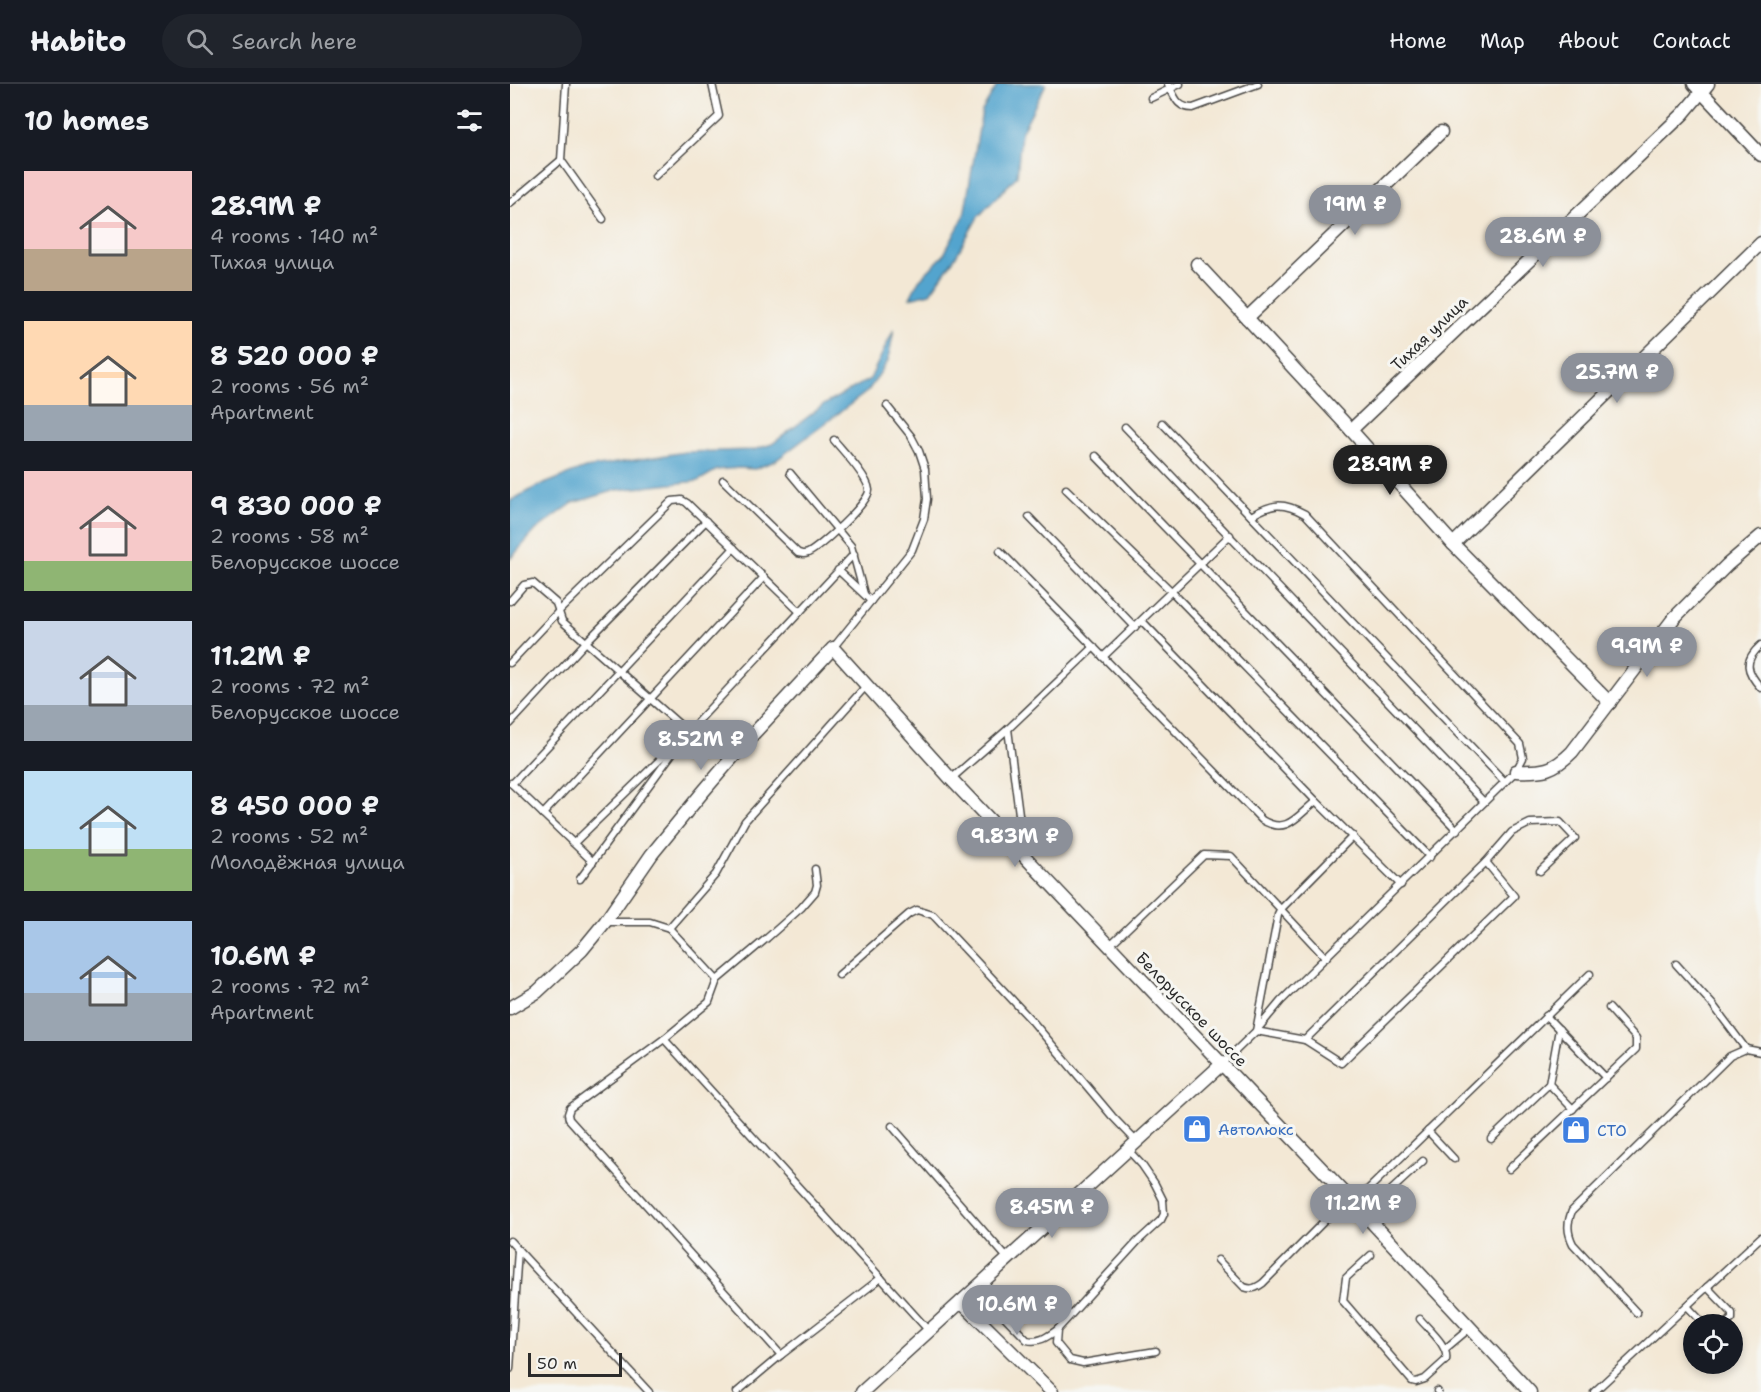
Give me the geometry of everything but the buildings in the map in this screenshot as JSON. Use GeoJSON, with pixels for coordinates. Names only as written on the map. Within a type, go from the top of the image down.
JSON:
{"type":"FeatureCollection","features":[{"type":"Feature","properties":{"kind":"street"},"geometry":{"type":"LineString","coordinates":[[1701,87],[1761,155]]}},
{"type":"Feature","properties":{"kind":"street","name":"Тихая улица"},"geometry":{"type":"LineString","coordinates":[[1352,430],[1683,114],[1701,87]]}},
{"type":"Feature","properties":{"kind":"street"},"geometry":{"type":"LineString","coordinates":[[1247,318],[1441,132]]}},
{"type":"Feature","properties":{"kind":"street"},"geometry":{"type":"LineString","coordinates":[[1453,544],[1761,243]]}},
{"type":"Feature","properties":{"kind":"street"},"geometry":{"type":"LineString","coordinates":[[1197,264],[1352,430],[1453,544],[1610,703]]}},
{"type":"Feature","properties":{"kind":"street"},"geometry":{"type":"LineString","coordinates":[[1516,771],[1537,772],[1559,764],[1572,752],[1674,618],[1761,536]]}},
{"type":"Feature","properties":{"kind":"street"},"geometry":{"type":"LineString","coordinates":[[510,1008],[546,984],[582,950],[605,922],[652,854],[702,793],[833,648]]}},
{"type":"Feature","properties":{"kind":"street","name":"Белорусское шоссе"},"geometry":{"type":"LineString","coordinates":[[833,648],[951,779],[1351,1200],[1470,1328],[1524,1390]]}},
{"type":"Feature","properties":{"kind":"street"},"geometry":{"type":"LineString","coordinates":[[862,1392],[1222,1064]]}},
{"type":"Feature","properties":{"kind":"street"},"geometry":{"type":"LineString","coordinates":[[961,1302],[1052,1392]]}},
{"type":"Feature","properties":{"kind":"lane"},"geometry":{"type":"LineString","coordinates":[[566,84],[561,160],[603,219]]}},
{"type":"Feature","properties":{"kind":"lane"},"geometry":{"type":"LineString","coordinates":[[655,176],[719,116],[712,84]]}},
{"type":"Feature","properties":{"kind":"lane"},"geometry":{"type":"LineString","coordinates":[[1151,99],[1170,86],[1180,84]]}},
{"type":"Feature","properties":{"kind":"lane"},"geometry":{"type":"LineString","coordinates":[[1170,86],[1180,106],[1193,108],[1258,84]]}},
{"type":"Feature","properties":{"kind":"lane"},"geometry":{"type":"LineString","coordinates":[[510,203],[561,160]]}},
{"type":"Feature","properties":{"kind":"lane"},"geometry":{"type":"LineString","coordinates":[[833,648],[912,550],[924,519],[927,499],[925,469],[920,451],[887,406]]}},
{"type":"Feature","properties":{"kind":"lane"},"geometry":{"type":"LineString","coordinates":[[1162,423],[1504,782]]}},
{"type":"Feature","properties":{"kind":"lane"},"geometry":{"type":"LineString","coordinates":[[1125,427],[1484,802]]}},
{"type":"Feature","properties":{"kind":"lane"},"geometry":{"type":"LineString","coordinates":[[723,480],[798,553],[809,552],[837,529],[869,496],[867,482],[834,440]]}},
{"type":"Feature","properties":{"kind":"lane"},"geometry":{"type":"LineString","coordinates":[[1096,456],[1457,830]]}},
{"type":"Feature","properties":{"kind":"lane"},"geometry":{"type":"LineString","coordinates":[[790,473],[851,546],[864,594]]}},
{"type":"Feature","properties":{"kind":"lane"},"geometry":{"type":"LineString","coordinates":[[1066,489],[1172,591],[1430,857]]}},
{"type":"Feature","properties":{"kind":"lane"},"geometry":{"type":"LineString","coordinates":[[510,663],[559,611],[672,501],[682,500],[687,503],[800,612]]}},
{"type":"Feature","properties":{"kind":"lane"},"geometry":{"type":"LineString","coordinates":[[1222,1064],[1256,1031],[1281,1001],[1516,771],[1523,758],[1520,744],[1305,514],[1289,505],[1269,506],[1251,516]]}},
{"type":"Feature","properties":{"kind":"lane"},"geometry":{"type":"LineString","coordinates":[[1029,517],[1135,627]]}},
{"type":"Feature","properties":{"kind":"lane"},"geometry":{"type":"LineString","coordinates":[[510,724],[586,642],[706,521]]}},
{"type":"Feature","properties":{"kind":"lane"},"geometry":{"type":"LineString","coordinates":[[1103,657],[1230,535]]}},
{"type":"Feature","properties":{"kind":"lane"},"geometry":{"type":"LineString","coordinates":[[594,861],[511,783],[734,548]]}},
{"type":"Feature","properties":{"kind":"lane"},"geometry":{"type":"LineString","coordinates":[[1000,551],[1262,820],[1272,826],[1286,826],[1316,801]]}},
{"type":"Feature","properties":{"kind":"lane"},"geometry":{"type":"LineString","coordinates":[[574,843],[688,732],[854,554]]}},
{"type":"Feature","properties":{"kind":"lane"},"geometry":{"type":"LineString","coordinates":[[838,570],[871,601]]}},
{"type":"Feature","properties":{"kind":"lane"},"geometry":{"type":"LineString","coordinates":[[543,814],[764,578]]}},
{"type":"Feature","properties":{"kind":"lane"},"geometry":{"type":"LineString","coordinates":[[510,601],[524,585],[533,583],[556,603],[562,621],[688,732]]}},
{"type":"Feature","properties":{"kind":"lane"},"geometry":{"type":"LineString","coordinates":[[1142,621],[1316,801],[1401,885]]}},
{"type":"Feature","properties":{"kind":"lane"},"geometry":{"type":"LineString","coordinates":[[1761,645],[1752,653],[1748,661],[1748,669],[1761,688]]}},
{"type":"Feature","properties":{"kind":"lane"},"geometry":{"type":"LineString","coordinates":[[951,779],[1008,729],[1094,647]]}},
{"type":"Feature","properties":{"kind":"lane"},"geometry":{"type":"LineString","coordinates":[[669,928],[716,874],[745,821],[867,685]]}},
{"type":"Feature","properties":{"kind":"lane"},"geometry":{"type":"LineString","coordinates":[[1008,729],[1024,856]]}},
{"type":"Feature","properties":{"kind":"lane"},"geometry":{"type":"LineString","coordinates":[[580,879],[688,732]]}},
{"type":"Feature","properties":{"kind":"lane"},"geometry":{"type":"LineString","coordinates":[[1305,1040],[1486,862],[1512,832],[1530,823],[1560,822],[1575,838],[1540,871]]}},
{"type":"Feature","properties":{"kind":"lane"},"geometry":{"type":"LineString","coordinates":[[1256,1031],[1278,915],[1281,909],[1353,836]]}},
{"type":"Feature","properties":{"kind":"lane"},"geometry":{"type":"LineString","coordinates":[[1109,946],[1204,855],[1232,856],[1326,958]]}},
{"type":"Feature","properties":{"kind":"lane"},"geometry":{"type":"LineString","coordinates":[[1256,1031],[1305,1040],[1341,1064],[1514,896],[1486,862]]}},
{"type":"Feature","properties":{"kind":"lane"},"geometry":{"type":"LineString","coordinates":[[781,1355],[569,1119],[568,1114],[570,1108],[710,1002],[717,980],[801,908],[815,892],[817,885],[815,869]]}},
{"type":"Feature","properties":{"kind":"lane"},"geometry":{"type":"LineString","coordinates":[[839,975],[902,918],[917,910],[933,915],[1033,1022],[1112,1116],[1163,1200],[1164,1214],[1161,1220],[1138,1241],[1057,1330],[1042,1340],[1034,1342],[1027,1340],[976,1287]]}},
{"type":"Feature","properties":{"kind":"lane"},"geometry":{"type":"LineString","coordinates":[[605,922],[650,922],[669,928],[717,980]]}},
{"type":"Feature","properties":{"kind":"lane"},"geometry":{"type":"LineString","coordinates":[[1676,964],[1713,1005],[1746,1049]]}},
{"type":"Feature","properties":{"kind":"lane"},"geometry":{"type":"LineString","coordinates":[[1218,1260],[1244,1287],[1256,1288],[1263,1283],[1428,1131],[1590,974]]}},
{"type":"Feature","properties":{"kind":"lane"},"geometry":{"type":"LineString","coordinates":[[1509,1169],[1636,1049],[1636,1038],[1609,1008]]}},
{"type":"Feature","properties":{"kind":"lane"},"geometry":{"type":"LineString","coordinates":[[1546,1016],[1606,1078]]}},
{"type":"Feature","properties":{"kind":"lane"},"geometry":{"type":"LineString","coordinates":[[1491,1139],[1549,1084],[1559,1029]]}},
{"type":"Feature","properties":{"kind":"lane"},"geometry":{"type":"LineString","coordinates":[[664,1039],[929,1330]]}},
{"type":"Feature","properties":{"kind":"lane"},"geometry":{"type":"LineString","coordinates":[[1636,1312],[1573,1244],[1569,1236],[1569,1218],[1572,1211],[1730,1056],[1746,1049],[1761,1052]]}},
{"type":"Feature","properties":{"kind":"lane"},"geometry":{"type":"LineString","coordinates":[[1549,1084],[1573,1109]]}},
{"type":"Feature","properties":{"kind":"lane"},"geometry":{"type":"LineString","coordinates":[[892,1126],[1008,1259]]}},
{"type":"Feature","properties":{"kind":"lane"},"geometry":{"type":"LineString","coordinates":[[1428,1131],[1455,1159]]}},
{"type":"Feature","properties":{"kind":"lane"},"geometry":{"type":"LineString","coordinates":[[1364,1215],[1423,1161]]}},
{"type":"Feature","properties":{"kind":"lane"},"geometry":{"type":"LineString","coordinates":[[1594,1392],[1761,1237]]}},
{"type":"Feature","properties":{"kind":"lane"},"geometry":{"type":"LineString","coordinates":[[510,1241],[649,1392]]}},
{"type":"Feature","properties":{"kind":"lane"},"geometry":{"type":"LineString","coordinates":[[510,1369],[518,1250]]}},
{"type":"Feature","properties":{"kind":"lane"},"geometry":{"type":"LineString","coordinates":[[1371,1255],[1346,1278],[1343,1296],[1345,1305],[1412,1381],[1416,1382],[1425,1379],[1446,1360],[1445,1349],[1420,1319]]}},
{"type":"Feature","properties":{"kind":"lane"},"geometry":{"type":"LineString","coordinates":[[738,1392],[781,1355],[881,1278]]}},
{"type":"Feature","properties":{"kind":"lane"},"geometry":{"type":"LineString","coordinates":[[1707,1287],[1732,1314]]}},
{"type":"Feature","properties":{"kind":"lane"},"geometry":{"type":"LineString","coordinates":[[1687,1306],[1695,1314]]}},
{"type":"Feature","properties":{"kind":"lane"},"geometry":{"type":"LineString","coordinates":[[1445,1349],[1470,1328]]}},
{"type":"Feature","properties":{"kind":"lane"},"geometry":{"type":"LineString","coordinates":[[1057,1330],[1058,1348],[1070,1360],[1076,1362],[1083,1363],[1156,1351]]}},
{"type":"Feature","properties":{"kind":"water"},"geometry":{"type":"Polygon","coordinates":[[[998,84],[1046,84],[1021,133],[1017,176],[978,217],[956,256],[930,293],[910,298],[919,280],[943,256],[964,216],[982,111],[998,84]]]}},
{"type":"Feature","properties":{"kind":"water"},"geometry":{"type":"Polygon","coordinates":[[[894,329],[888,361],[868,391],[775,461],[755,469],[717,470],[698,481],[617,490],[573,503],[536,530],[510,559],[510,501],[534,488],[585,468],[685,452],[753,450],[772,444],[825,404],[870,379],[894,329]]]}},
{"type":"Feature","properties":{"kind":"place","name":"Автолюкс"},"geometry":{"type":"Point","coordinates":[1197,1129]}},
{"type":"Feature","properties":{"kind":"place","name":"СТО"},"geometry":{"type":"Point","coordinates":[1576,1130]}}]}
